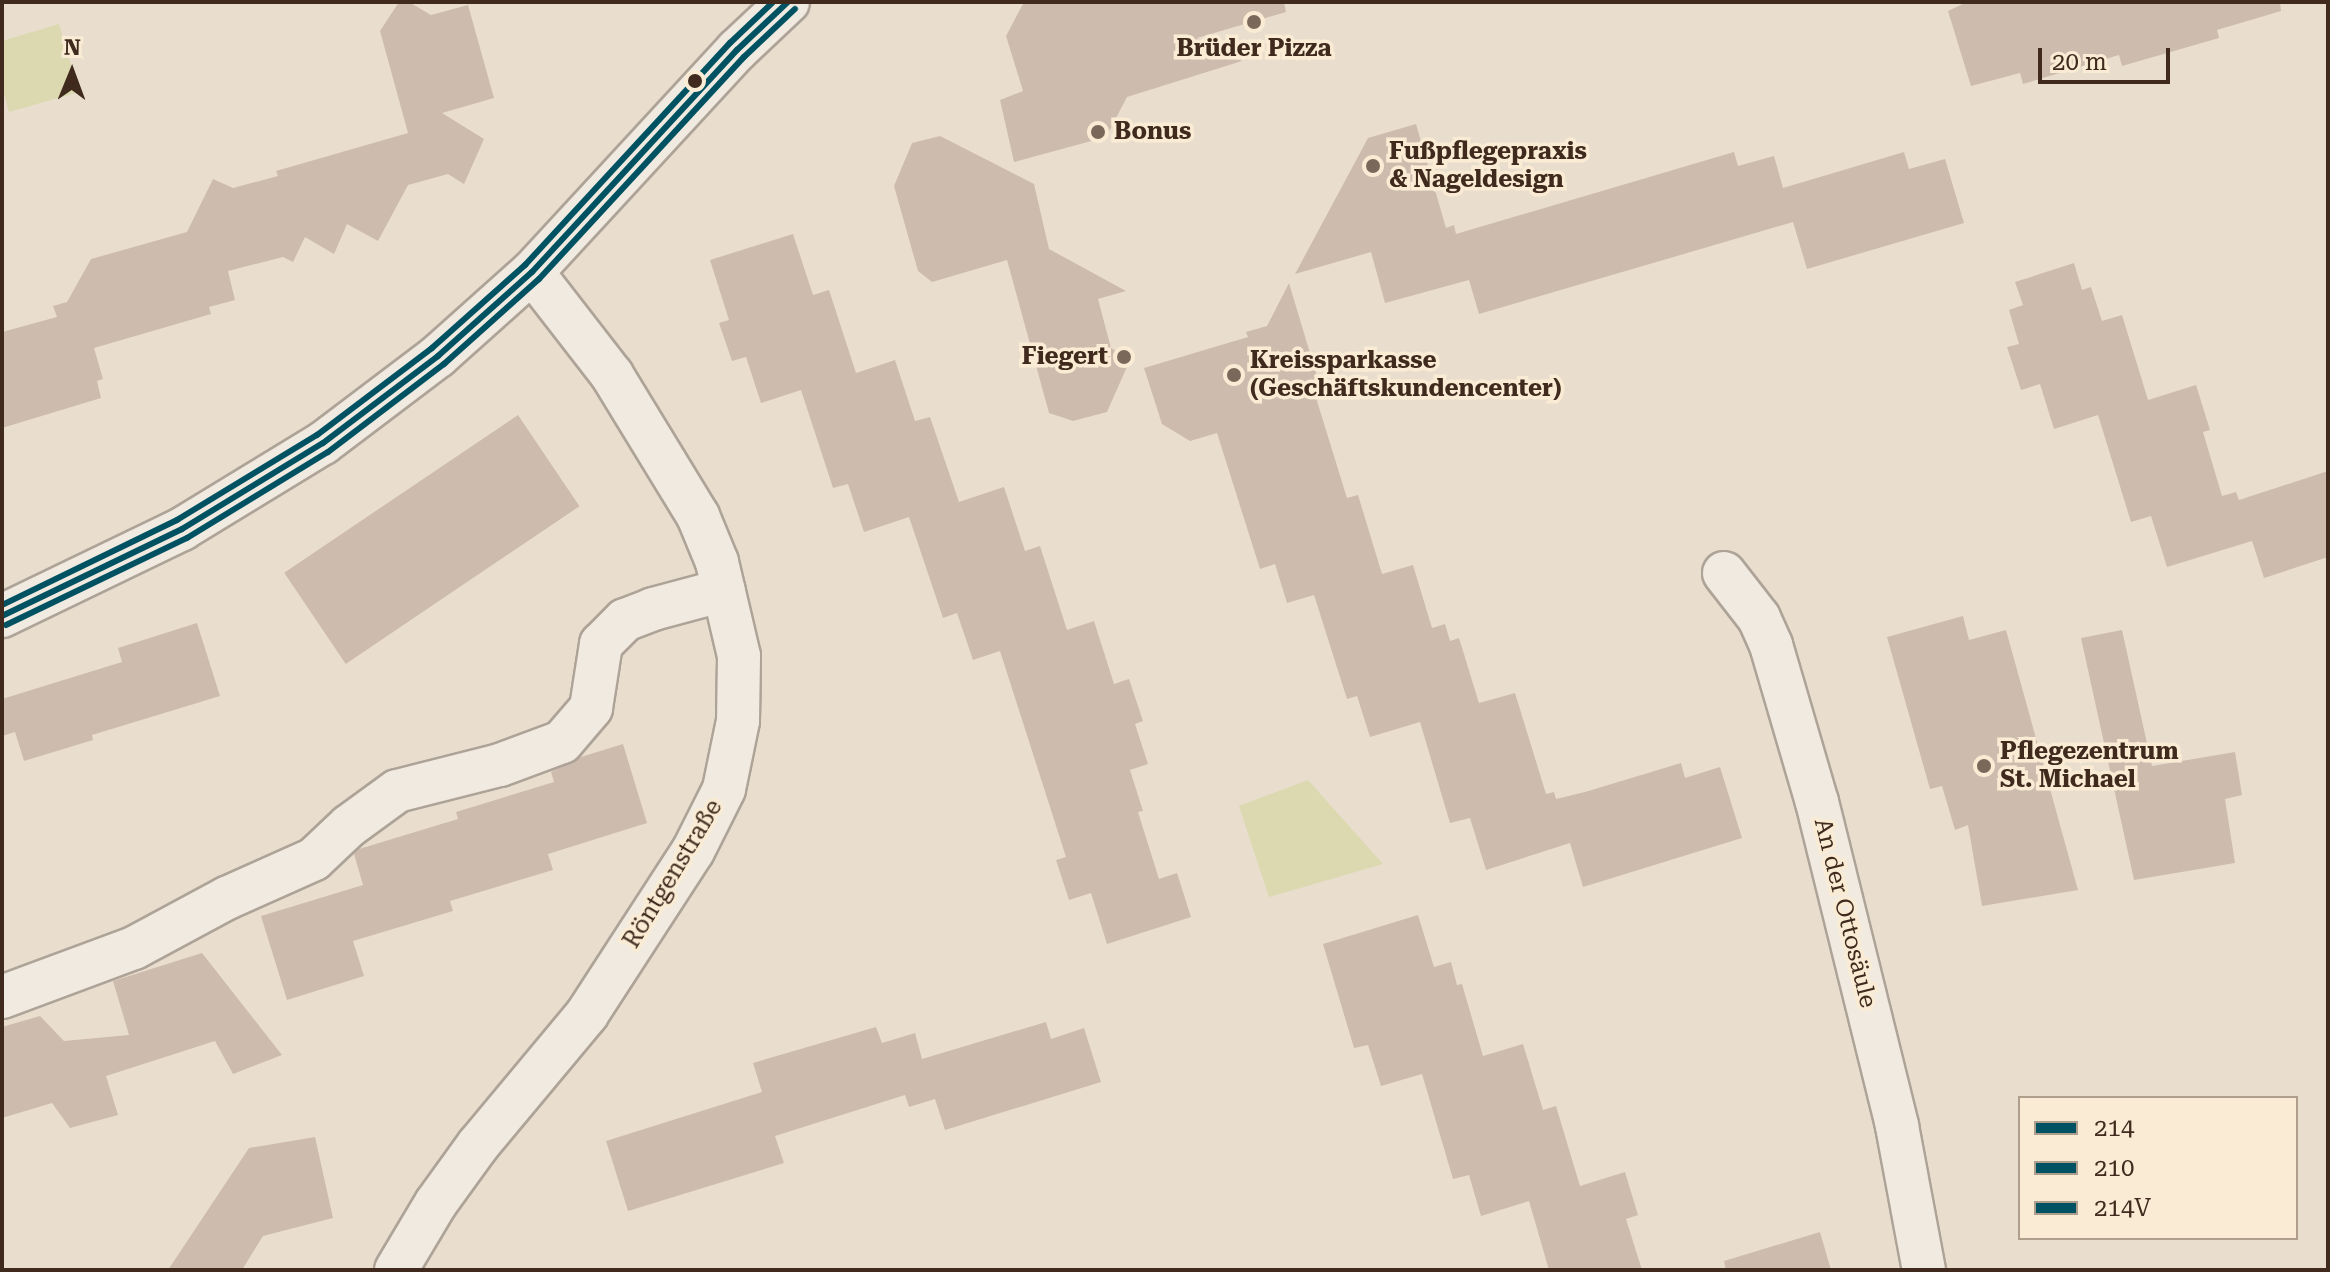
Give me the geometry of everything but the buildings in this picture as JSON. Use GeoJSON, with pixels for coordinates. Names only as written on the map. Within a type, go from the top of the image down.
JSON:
{"type":"FeatureCollection","features":[{"type":"Feature","properties":{"kind":"street"},"geometry":{"type":"LineString","coordinates":[[2,616],[182,529],[323,443],[438,356],[532,272],[737,50],[788,2]]}},
{"type":"Feature","properties":{"kind":"street","name":"Röntgenstraße"},"geometry":{"type":"LineString","coordinates":[[396,1270],[436,1203],[478,1145],[587,1014],[693,851],[724,789],[738,721],[739,669],[724,590],[698,516],[612,375],[532,272]]}},
{"type":"Feature","properties":{"kind":"street","name":"An der Ottosäule"},"geometry":{"type":"LineString","coordinates":[[1724,573],[1759,618],[1771,645],[1817,802],[1894,1113],[1924,1270]]}},
{"type":"Feature","properties":{"kind":"street"},"geometry":{"type":"LineString","coordinates":[[2,997],[134,948],[227,898],[314,859],[349,826],[397,791],[500,765],[562,742],[591,708],[601,644],[625,620],[653,609],[724,590]]}},
{"type":"Feature","properties":{"kind":"shaded area"},"geometry":{"type":"Polygon","coordinates":[[[59,24],[79,92],[9,112],[2,87],[2,41],[59,24]]]}},
{"type":"Feature","properties":{"kind":"shaded area"},"geometry":{"type":"Polygon","coordinates":[[[1308,780],[1383,864],[1269,897],[1239,806],[1308,780]]]}},
{"type":"Feature","properties":{"kind":"transit line","name":"214V"},"geometry":{"type":"LineString","coordinates":[[2,605],[177,520],[317,435],[432,348],[525,265],[730,43],[773,2]]}},
{"type":"Feature","properties":{"kind":"transit line","name":"214"},"geometry":{"type":"LineString","coordinates":[[2,616],[182,529],[323,443],[438,356],[532,272],[737,50],[788,2]]}},
{"type":"Feature","properties":{"kind":"transit line","name":"210"},"geometry":{"type":"LineString","coordinates":[[6,625],[187,538],[328,452],[444,364],[539,279],[744,57],[795,9]]}},
{"type":"Feature","properties":{"kind":"place","name":"Brüder Pizza"},"geometry":{"type":"Point","coordinates":[1254,22]}},
{"type":"Feature","properties":{"kind":"place","name":"Bonus"},"geometry":{"type":"Point","coordinates":[1098,132]}},
{"type":"Feature","properties":{"kind":"place","name":"Fußpflegepraxis & Nageldesign"},"geometry":{"type":"Point","coordinates":[1373,166]}},
{"type":"Feature","properties":{"kind":"place","name":"Fiegert"},"geometry":{"type":"Point","coordinates":[1124,357]}},
{"type":"Feature","properties":{"kind":"place","name":"Kreissparkasse (Geschäftskundencenter)"},"geometry":{"type":"Point","coordinates":[1234,375]}},
{"type":"Feature","properties":{"kind":"place","name":"Pflegezentrum St. Michael"},"geometry":{"type":"Point","coordinates":[1984,766]}}]}
